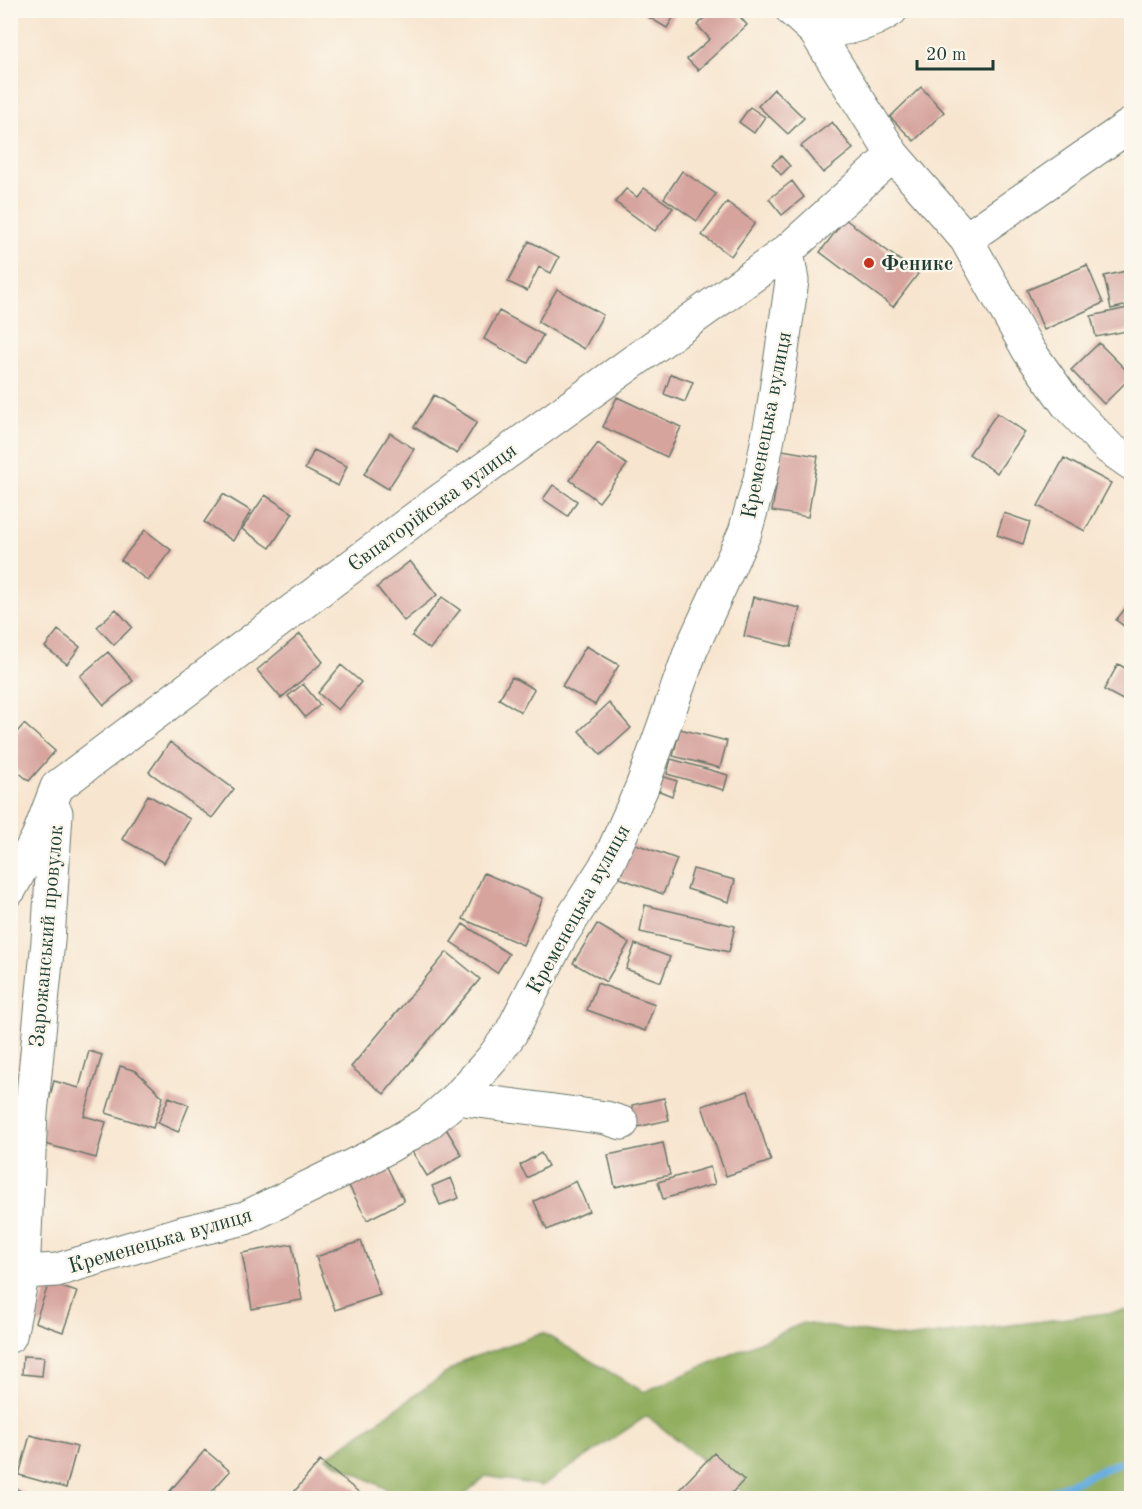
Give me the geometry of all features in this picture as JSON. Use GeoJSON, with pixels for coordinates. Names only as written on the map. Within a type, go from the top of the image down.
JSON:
{"type":"FeatureCollection","features":[{"type":"Feature","properties":{"kind":"street"},"geometry":{"type":"LineString","coordinates":[[803,21],[840,30],[869,22],[891,10]]}},
{"type":"Feature","properties":{"kind":"street"},"geometry":{"type":"LineString","coordinates":[[803,21],[893,155],[966,239],[1029,351],[1067,404],[1109,448],[1131,464]]}},
{"type":"Feature","properties":{"kind":"street"},"geometry":{"type":"LineString","coordinates":[[966,239],[1131,124]]}},
{"type":"Feature","properties":{"kind":"street","name":"Євпаторійська вулиця"},"geometry":{"type":"LineString","coordinates":[[57,787],[420,515],[787,251],[893,155]]}},
{"type":"Feature","properties":{"kind":"street","name":"Кременецька вулиця"},"geometry":{"type":"LineString","coordinates":[[23,1272],[57,1270],[182,1233],[245,1218],[370,1157],[427,1124],[457,1098],[492,1059],[511,1033],[560,937],[609,861],[642,787],[691,650],[745,532],[760,479],[776,390],[792,281],[787,251]]}},
{"type":"Feature","properties":{"kind":"street"},"geometry":{"type":"LineString","coordinates":[[10,889],[38,837],[57,787]]}},
{"type":"Feature","properties":{"kind":"street","name":"Зарожанський провулок"},"geometry":{"type":"LineString","coordinates":[[10,1336],[23,1272],[31,1114],[48,941],[57,787]]}},
{"type":"Feature","properties":{"kind":"street"},"geometry":{"type":"LineString","coordinates":[[457,1098],[606,1118],[622,1123]]}},
{"type":"Feature","properties":{"kind":"green space"},"geometry":{"type":"Polygon","coordinates":[[[1131,1310],[1131,1498],[750,1498],[647,1416],[542,1486],[486,1476],[460,1498],[404,1498],[326,1458],[465,1360],[543,1333],[644,1392],[803,1323],[906,1338],[1131,1310]]]}},
{"type":"Feature","properties":{"kind":"building"},"geometry":{"type":"Polygon","coordinates":[[[646,10],[671,10],[676,13],[667,28],[643,14],[646,10]]]}},
{"type":"Feature","properties":{"kind":"building"},"geometry":{"type":"Polygon","coordinates":[[[713,10],[734,10],[747,25],[698,70],[687,59],[710,39],[697,25],[713,10]]]}},
{"type":"Feature","properties":{"kind":"building"},"geometry":{"type":"Polygon","coordinates":[[[921,87],[944,112],[914,141],[890,117],[921,87]]]}},
{"type":"Feature","properties":{"kind":"building"},"geometry":{"type":"Polygon","coordinates":[[[774,89],[804,118],[788,134],[758,106],[774,89]]]}},
{"type":"Feature","properties":{"kind":"building"},"geometry":{"type":"Polygon","coordinates":[[[750,107],[765,117],[754,133],[739,122],[750,107]]]}},
{"type":"Feature","properties":{"kind":"building"},"geometry":{"type":"Polygon","coordinates":[[[832,122],[853,149],[823,173],[801,146],[832,122]]]}},
{"type":"Feature","properties":{"kind":"building"},"geometry":{"type":"Polygon","coordinates":[[[781,156],[790,166],[781,175],[772,164],[781,156]]]}},
{"type":"Feature","properties":{"kind":"building"},"geometry":{"type":"Polygon","coordinates":[[[682,171],[716,194],[697,221],[664,198],[682,171]]]}},
{"type":"Feature","properties":{"kind":"building"},"geometry":{"type":"Polygon","coordinates":[[[792,181],[804,197],[782,215],[769,199],[792,181]]]}},
{"type":"Feature","properties":{"kind":"building"},"geometry":{"type":"Polygon","coordinates":[[[644,188],[673,208],[655,231],[615,202],[626,189],[637,197],[644,188]]]}},
{"type":"Feature","properties":{"kind":"building"},"geometry":{"type":"Polygon","coordinates":[[[727,202],[755,223],[731,256],[702,235],[727,202]]]}},
{"type":"Feature","properties":{"kind":"building","name":"Феникс"},"geometry":{"type":"Polygon","coordinates":[[[845,219],[918,274],[893,307],[820,252],[845,219]]]}},
{"type":"Feature","properties":{"kind":"building"},"geometry":{"type":"Polygon","coordinates":[[[529,241],[559,257],[551,273],[539,267],[527,291],[508,282],[529,241]]]}},
{"type":"Feature","properties":{"kind":"building"},"geometry":{"type":"Polygon","coordinates":[[[1087,265],[1103,303],[1044,330],[1027,290],[1087,265]]]}},
{"type":"Feature","properties":{"kind":"building"},"geometry":{"type":"Polygon","coordinates":[[[1126,271],[1132,304],[1111,309],[1104,276],[1126,271]]]}},
{"type":"Feature","properties":{"kind":"building"},"geometry":{"type":"Polygon","coordinates":[[[557,289],[603,315],[584,349],[538,322],[557,289]]]}},
{"type":"Feature","properties":{"kind":"building"},"geometry":{"type":"Polygon","coordinates":[[[1132,307],[1132,330],[1096,337],[1091,316],[1132,307]]]}},
{"type":"Feature","properties":{"kind":"building"},"geometry":{"type":"Polygon","coordinates":[[[499,311],[543,335],[528,363],[484,339],[499,311]]]}},
{"type":"Feature","properties":{"kind":"building"},"geometry":{"type":"Polygon","coordinates":[[[1099,343],[1132,376],[1104,404],[1071,370],[1099,343]]]}},
{"type":"Feature","properties":{"kind":"building"},"geometry":{"type":"Polygon","coordinates":[[[671,374],[693,382],[685,402],[664,394],[671,374]]]}},
{"type":"Feature","properties":{"kind":"building"},"geometry":{"type":"Polygon","coordinates":[[[434,395],[477,422],[457,454],[414,427],[434,395]]]}},
{"type":"Feature","properties":{"kind":"building"},"geometry":{"type":"Polygon","coordinates":[[[617,397],[681,427],[667,457],[603,427],[617,397]]]}},
{"type":"Feature","properties":{"kind":"building"},"geometry":{"type":"Polygon","coordinates":[[[997,413],[1025,432],[997,473],[969,454],[997,413]]]}},
{"type":"Feature","properties":{"kind":"building"},"geometry":{"type":"Polygon","coordinates":[[[390,433],[414,449],[388,489],[364,474],[390,433]]]}},
{"type":"Feature","properties":{"kind":"building"},"geometry":{"type":"Polygon","coordinates":[[[598,443],[627,465],[599,502],[570,480],[598,443]]]}},
{"type":"Feature","properties":{"kind":"building"},"geometry":{"type":"Polygon","coordinates":[[[314,450],[347,466],[338,486],[305,469],[314,450]]]}},
{"type":"Feature","properties":{"kind":"building"},"geometry":{"type":"Polygon","coordinates":[[[782,450],[818,456],[808,517],[772,511],[782,450]]]}},
{"type":"Feature","properties":{"kind":"building"},"geometry":{"type":"Polygon","coordinates":[[[1064,458],[1111,483],[1085,531],[1038,506],[1064,458]]]}},
{"type":"Feature","properties":{"kind":"building"},"geometry":{"type":"Polygon","coordinates":[[[553,485],[577,501],[568,516],[543,499],[553,485]]]}},
{"type":"Feature","properties":{"kind":"building"},"geometry":{"type":"Polygon","coordinates":[[[223,494],[251,511],[233,541],[204,522],[223,494]]]}},
{"type":"Feature","properties":{"kind":"building"},"geometry":{"type":"Polygon","coordinates":[[[265,495],[293,513],[270,548],[242,529],[265,495]]]}},
{"type":"Feature","properties":{"kind":"building"},"geometry":{"type":"Polygon","coordinates":[[[1004,513],[1030,522],[1023,544],[997,535],[1004,513]]]}},
{"type":"Feature","properties":{"kind":"building"},"geometry":{"type":"Polygon","coordinates":[[[145,530],[171,550],[148,581],[121,560],[145,530]]]}},
{"type":"Feature","properties":{"kind":"building"},"geometry":{"type":"Polygon","coordinates":[[[410,561],[437,595],[404,621],[377,587],[410,561]]]}},
{"type":"Feature","properties":{"kind":"building"},"geometry":{"type":"Polygon","coordinates":[[[442,597],[460,610],[430,649],[412,636],[442,597]]]}},
{"type":"Feature","properties":{"kind":"building"},"geometry":{"type":"Polygon","coordinates":[[[753,597],[800,608],[791,647],[744,636],[753,597]]]}},
{"type":"Feature","properties":{"kind":"building"},"geometry":{"type":"Polygon","coordinates":[[[1132,600],[1132,632],[1116,620],[1132,600]]]}},
{"type":"Feature","properties":{"kind":"building"},"geometry":{"type":"Polygon","coordinates":[[[116,609],[132,627],[114,645],[97,627],[116,609]]]}},
{"type":"Feature","properties":{"kind":"building"},"geometry":{"type":"Polygon","coordinates":[[[58,630],[80,647],[67,664],[45,647],[58,630]]]}},
{"type":"Feature","properties":{"kind":"building"},"geometry":{"type":"Polygon","coordinates":[[[300,634],[323,662],[281,698],[257,670],[300,634]]]}},
{"type":"Feature","properties":{"kind":"building"},"geometry":{"type":"Polygon","coordinates":[[[586,646],[619,665],[595,705],[562,686],[586,646]]]}},
{"type":"Feature","properties":{"kind":"building"},"geometry":{"type":"Polygon","coordinates":[[[108,652],[133,681],[104,705],[80,676],[108,652]]]}},
{"type":"Feature","properties":{"kind":"building"},"geometry":{"type":"Polygon","coordinates":[[[1118,664],[1132,672],[1132,705],[1104,690],[1118,664]]]}},
{"type":"Feature","properties":{"kind":"building"},"geometry":{"type":"Polygon","coordinates":[[[341,665],[361,682],[338,710],[318,693],[341,665]]]}},
{"type":"Feature","properties":{"kind":"building"},"geometry":{"type":"Polygon","coordinates":[[[512,677],[534,689],[521,712],[499,699],[512,677]]]}},
{"type":"Feature","properties":{"kind":"building"},"geometry":{"type":"Polygon","coordinates":[[[303,684],[320,705],[305,717],[288,696],[303,684]]]}},
{"type":"Feature","properties":{"kind":"building"},"geometry":{"type":"Polygon","coordinates":[[[609,703],[631,728],[601,755],[579,731],[609,703]]]}},
{"type":"Feature","properties":{"kind":"building"},"geometry":{"type":"Polygon","coordinates":[[[24,724],[55,751],[29,781],[10,765],[10,740],[24,724]]]}},
{"type":"Feature","properties":{"kind":"building"},"geometry":{"type":"Polygon","coordinates":[[[680,729],[727,741],[720,768],[673,756],[680,729]]]}},
{"type":"Feature","properties":{"kind":"building"},"geometry":{"type":"Polygon","coordinates":[[[170,742],[234,789],[212,818],[149,772],[170,742]]]}},
{"type":"Feature","properties":{"kind":"building"},"geometry":{"type":"Polygon","coordinates":[[[671,759],[728,775],[724,790],[667,774],[671,759]]]}},
{"type":"Feature","properties":{"kind":"building"},"geometry":{"type":"Polygon","coordinates":[[[662,776],[677,781],[672,796],[657,790],[662,776]]]}},
{"type":"Feature","properties":{"kind":"building"},"geometry":{"type":"Polygon","coordinates":[[[148,795],[190,819],[164,863],[122,839],[148,795]]]}},
{"type":"Feature","properties":{"kind":"building"},"geometry":{"type":"Polygon","coordinates":[[[633,843],[677,859],[663,894],[620,878],[633,843]]]}},
{"type":"Feature","properties":{"kind":"building"},"geometry":{"type":"Polygon","coordinates":[[[693,869],[735,880],[729,902],[687,889],[693,869]]]}},
{"type":"Feature","properties":{"kind":"building"},"geometry":{"type":"Polygon","coordinates":[[[484,873],[543,898],[523,945],[463,919],[484,873]]]}},
{"type":"Feature","properties":{"kind":"building"},"geometry":{"type":"Polygon","coordinates":[[[645,905],[735,926],[729,952],[640,932],[645,905]]]}},
{"type":"Feature","properties":{"kind":"building"},"geometry":{"type":"Polygon","coordinates":[[[463,924],[509,954],[497,973],[451,942],[463,924]]]}},
{"type":"Feature","properties":{"kind":"building"},"geometry":{"type":"Polygon","coordinates":[[[597,924],[629,943],[606,982],[573,963],[597,924]]]}},
{"type":"Feature","properties":{"kind":"building"},"geometry":{"type":"Polygon","coordinates":[[[635,944],[670,957],[661,982],[626,969],[635,944]]]}},
{"type":"Feature","properties":{"kind":"building"},"geometry":{"type":"Polygon","coordinates":[[[447,952],[480,979],[384,1094],[351,1067],[447,952]]]}},
{"type":"Feature","properties":{"kind":"building"},"geometry":{"type":"Polygon","coordinates":[[[597,983],[655,1004],[645,1031],[587,1010],[597,983]]]}},
{"type":"Feature","properties":{"kind":"building"},"geometry":{"type":"Polygon","coordinates":[[[89,1051],[102,1055],[84,1116],[106,1122],[96,1158],[38,1142],[54,1081],[79,1088],[89,1051]]]}},
{"type":"Feature","properties":{"kind":"building"},"geometry":{"type":"Polygon","coordinates":[[[120,1066],[136,1071],[163,1097],[153,1128],[106,1113],[120,1066]]]}},
{"type":"Feature","properties":{"kind":"building"},"geometry":{"type":"Polygon","coordinates":[[[748,1091],[771,1161],[726,1176],[702,1106],[748,1091]]]}},
{"type":"Feature","properties":{"kind":"building"},"geometry":{"type":"Polygon","coordinates":[[[169,1097],[189,1105],[178,1132],[158,1123],[169,1097]]]}},
{"type":"Feature","properties":{"kind":"building"},"geometry":{"type":"Polygon","coordinates":[[[664,1098],[669,1120],[637,1127],[632,1105],[664,1098]]]}},
{"type":"Feature","properties":{"kind":"building"},"geometry":{"type":"Polygon","coordinates":[[[445,1127],[462,1155],[427,1176],[410,1148],[445,1127]]]}},
{"type":"Feature","properties":{"kind":"building"},"geometry":{"type":"Polygon","coordinates":[[[663,1143],[670,1175],[615,1187],[608,1155],[663,1143]]]}},
{"type":"Feature","properties":{"kind":"building"},"geometry":{"type":"Polygon","coordinates":[[[541,1153],[548,1166],[527,1178],[520,1165],[541,1153]]]}},
{"type":"Feature","properties":{"kind":"building"},"geometry":{"type":"Polygon","coordinates":[[[385,1163],[404,1201],[367,1220],[347,1182],[385,1163]]]}},
{"type":"Feature","properties":{"kind":"building"},"geometry":{"type":"Polygon","coordinates":[[[710,1167],[715,1184],[663,1199],[658,1182],[710,1167]]]}},
{"type":"Feature","properties":{"kind":"building"},"geometry":{"type":"Polygon","coordinates":[[[451,1178],[459,1198],[440,1205],[432,1186],[451,1178]]]}},
{"type":"Feature","properties":{"kind":"building"},"geometry":{"type":"Polygon","coordinates":[[[576,1181],[589,1211],[547,1230],[534,1201],[576,1181]]]}},
{"type":"Feature","properties":{"kind":"building"},"geometry":{"type":"Polygon","coordinates":[[[361,1241],[380,1295],[335,1310],[316,1257],[361,1241]]]}},
{"type":"Feature","properties":{"kind":"building"},"geometry":{"type":"Polygon","coordinates":[[[292,1244],[302,1300],[252,1309],[242,1253],[292,1244]]]}},
{"type":"Feature","properties":{"kind":"building"},"geometry":{"type":"Polygon","coordinates":[[[49,1283],[77,1292],[63,1332],[35,1322],[49,1283]]]}},
{"type":"Feature","properties":{"kind":"building"},"geometry":{"type":"Polygon","coordinates":[[[23,1356],[44,1357],[42,1376],[22,1374],[23,1356]]]}},
{"type":"Feature","properties":{"kind":"building"},"geometry":{"type":"Polygon","coordinates":[[[30,1435],[77,1447],[66,1488],[19,1475],[30,1435]]]}},
{"type":"Feature","properties":{"kind":"building"},"geometry":{"type":"Polygon","coordinates":[[[205,1450],[230,1471],[206,1498],[164,1498],[205,1450]]]}},
{"type":"Feature","properties":{"kind":"building"},"geometry":{"type":"Polygon","coordinates":[[[714,1453],[744,1480],[727,1498],[671,1498],[714,1453]]]}},
{"type":"Feature","properties":{"kind":"building"},"geometry":{"type":"Polygon","coordinates":[[[320,1461],[366,1498],[289,1498],[320,1461]]]}},
{"type":"Feature","properties":{"kind":"building"},"geometry":{"type":"Polygon","coordinates":[[[10,1485],[32,1498],[10,1498],[10,1485]]]}},
{"type":"Feature","properties":{"kind":"waterway"},"geometry":{"type":"LineString","coordinates":[[1037,1498],[1132,1457]]}},
{"type":"Feature","properties":{"kind":"place","name":"Феникс"},"geometry":{"type":"Point","coordinates":[869,263]}}]}
